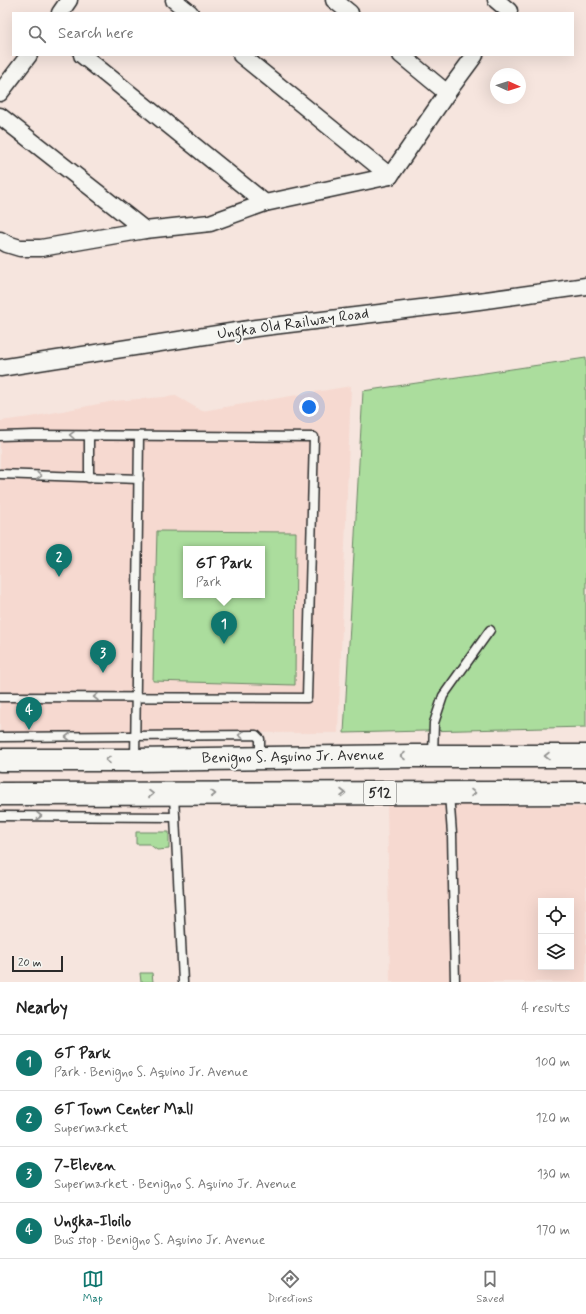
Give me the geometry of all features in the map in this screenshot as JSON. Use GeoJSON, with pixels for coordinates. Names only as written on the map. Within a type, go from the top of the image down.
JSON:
{"type":"FeatureCollection","features":[{"type":"Feature","properties":{"kind":"main road","name":"Benigno S. Aquino Jr. Avenue"},"geometry":{"type":"LineString","coordinates":[[0,760],[135,760],[260,757],[586,756]]}},
{"type":"Feature","properties":{"kind":"main road"},"geometry":{"type":"LineString","coordinates":[[174,759],[174,794]]}},
{"type":"Feature","properties":{"kind":"main road","name":"512"},"geometry":{"type":"LineString","coordinates":[[0,794],[586,793]]}},
{"type":"Feature","properties":{"kind":"street"},"geometry":{"type":"LineString","coordinates":[[61,12],[70,0]]}},
{"type":"Feature","properties":{"kind":"street"},"geometry":{"type":"LineString","coordinates":[[174,0],[189,12]]}},
{"type":"Feature","properties":{"kind":"street"},"geometry":{"type":"LineString","coordinates":[[334,0],[349,12]]}},
{"type":"Feature","properties":{"kind":"street"},"geometry":{"type":"LineString","coordinates":[[496,0],[510,8]]}},
{"type":"Feature","properties":{"kind":"street"},"geometry":{"type":"LineString","coordinates":[[0,93],[28,56]]}},
{"type":"Feature","properties":{"kind":"street"},"geometry":{"type":"LineString","coordinates":[[83,56],[265,203]]}},
{"type":"Feature","properties":{"kind":"street"},"geometry":{"type":"LineString","coordinates":[[243,56],[390,176]]}},
{"type":"Feature","properties":{"kind":"street"},"geometry":{"type":"LineString","coordinates":[[402,56],[447,93]]}},
{"type":"Feature","properties":{"kind":"street"},"geometry":{"type":"LineString","coordinates":[[0,240],[20,248],[41,248],[145,230],[210,223],[265,203],[390,176],[474,56]]}},
{"type":"Feature","properties":{"kind":"street"},"geometry":{"type":"LineString","coordinates":[[0,116],[145,230]]}},
{"type":"Feature","properties":{"kind":"street","name":"Ungka Old Railway Road"},"geometry":{"type":"LineString","coordinates":[[0,368],[256,328],[479,301],[586,286]]}},
{"type":"Feature","properties":{"kind":"lane"},"geometry":{"type":"LineString","coordinates":[[0,436],[34,434],[314,437],[307,698],[135,696],[0,697]]}},
{"type":"Feature","properties":{"kind":"lane"},"geometry":{"type":"LineString","coordinates":[[89,435],[89,478]]}},
{"type":"Feature","properties":{"kind":"lane"},"geometry":{"type":"LineString","coordinates":[[135,760],[139,436]]}},
{"type":"Feature","properties":{"kind":"lane"},"geometry":{"type":"LineString","coordinates":[[0,474],[139,479]]}},
{"type":"Feature","properties":{"kind":"lane"},"geometry":{"type":"LineString","coordinates":[[432,756],[434,723],[443,696],[490,630]]}},
{"type":"Feature","properties":{"kind":"lane"},"geometry":{"type":"LineString","coordinates":[[0,737],[256,735],[260,739],[260,757]]}},
{"type":"Feature","properties":{"kind":"lane"},"geometry":{"type":"LineString","coordinates":[[449,793],[452,834],[455,982]]}},
{"type":"Feature","properties":{"kind":"lane"},"geometry":{"type":"LineString","coordinates":[[174,794],[183,982]]}},
{"type":"Feature","properties":{"kind":"lane"},"geometry":{"type":"LineString","coordinates":[[0,816],[175,816]]}},
{"type":"Feature","properties":{"kind":"shaded area"},"geometry":{"type":"Polygon","coordinates":[[[351,386],[338,733],[0,732],[0,421],[31,417],[114,401],[176,396],[202,411],[351,386]]]}},
{"type":"Feature","properties":{"kind":"shaded area"},"geometry":{"type":"Polygon","coordinates":[[[387,803],[586,807],[586,982],[390,982],[387,803]]]}},
{"type":"Feature","properties":{"kind":"green space"},"geometry":{"type":"Polygon","coordinates":[[[586,358],[586,727],[344,733],[363,391],[586,358]]]}},
{"type":"Feature","properties":{"kind":"green space"},"geometry":{"type":"Polygon","coordinates":[[[157,531],[296,532],[295,685],[153,681],[157,531]]]}},
{"type":"Feature","properties":{"kind":"green space"},"geometry":{"type":"Polygon","coordinates":[[[136,832],[169,832],[169,849],[157,850],[149,844],[136,844],[136,832]]]}},
{"type":"Feature","properties":{"kind":"green space"},"geometry":{"type":"Polygon","coordinates":[[[140,973],[152,973],[153,982],[141,982],[140,973]]]}},
{"type":"Feature","properties":{"kind":"place","name":"GT Town Center Mall"},"geometry":{"type":"Point","coordinates":[59,577]}},
{"type":"Feature","properties":{"kind":"place","name":"GT Park"},"geometry":{"type":"Point","coordinates":[224,644]}},
{"type":"Feature","properties":{"kind":"place","name":"7-Eleven"},"geometry":{"type":"Point","coordinates":[103,673]}},
{"type":"Feature","properties":{"kind":"place","name":"Ungka-Iloilo"},"geometry":{"type":"Point","coordinates":[29,730]}}]}
